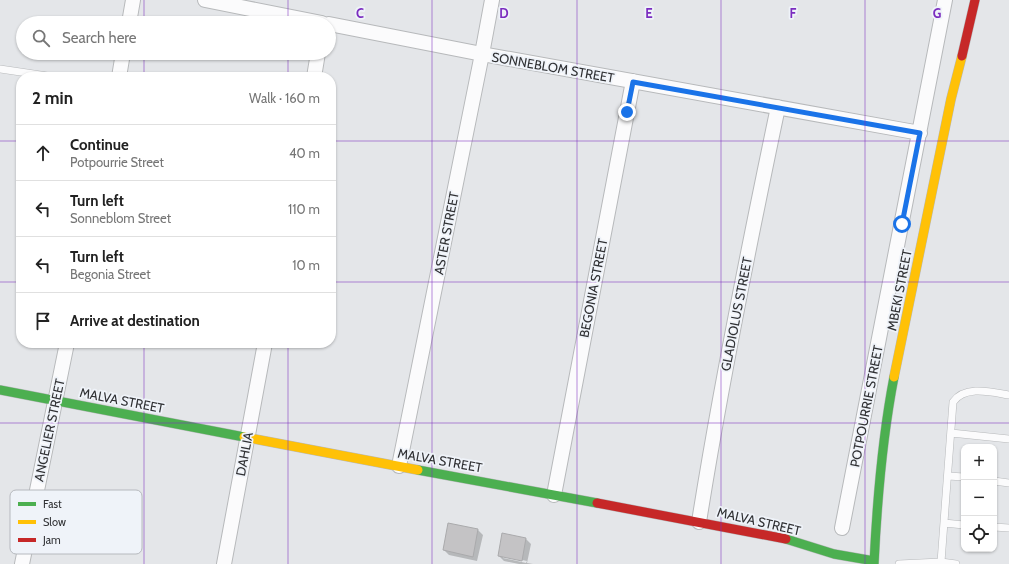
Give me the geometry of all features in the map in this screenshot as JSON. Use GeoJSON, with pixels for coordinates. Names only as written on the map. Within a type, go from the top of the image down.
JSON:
{"type":"FeatureCollection","features":[{"type":"Feature","properties":{"kind":"street"},"geometry":{"type":"LineString","coordinates":[[130,16],[133,0]]}},
{"type":"Feature","properties":{"kind":"street"},"geometry":{"type":"LineString","coordinates":[[205,0],[286,16]]}},
{"type":"Feature","properties":{"kind":"street","name":"ASTER STREET"},"geometry":{"type":"LineString","coordinates":[[399,466],[492,0]]}},
{"type":"Feature","properties":{"kind":"street","name":"POTPOURRIE STREET"},"geometry":{"type":"LineString","coordinates":[[842,528],[945,0]]}},
{"type":"Feature","properties":{"kind":"street","name":"MBEKI STREET"},"geometry":{"type":"LineString","coordinates":[[876,563],[877,507],[887,413],[950,107],[975,0]]}},
{"type":"Feature","properties":{"kind":"street","name":"SONNEBLOM STREET"},"geometry":{"type":"LineString","coordinates":[[336,25],[633,82],[920,133]]}},
{"type":"Feature","properties":{"kind":"street"},"geometry":{"type":"LineString","coordinates":[[120,72],[122,60]]}},
{"type":"Feature","properties":{"kind":"street"},"geometry":{"type":"LineString","coordinates":[[315,72],[317,60]]}},
{"type":"Feature","properties":{"kind":"street","name":"BEGONIA STREET"},"geometry":{"type":"LineString","coordinates":[[554,495],[633,82]]}},
{"type":"Feature","properties":{"kind":"street","name":"GLADIOLUS STREET"},"geometry":{"type":"LineString","coordinates":[[699,522],[711,446],[730,344],[778,107]]}},
{"type":"Feature","properties":{"kind":"street","name":"ANGELIER STREET"},"geometry":{"type":"LineString","coordinates":[[37,490],[66,348]]}},
{"type":"Feature","properties":{"kind":"street","name":"DAHLIA"},"geometry":{"type":"LineString","coordinates":[[224,564],[264,348]]}},
{"type":"Feature","properties":{"kind":"street","name":"MALVA STREET"},"geometry":{"type":"LineString","coordinates":[[0,390],[247,438],[782,538],[834,554],[876,563]]}},
{"type":"Feature","properties":{"kind":"street","name":"ANGELIER STREET"},"geometry":{"type":"LineString","coordinates":[[22,564],[24,554]]}},
{"type":"Feature","properties":{"kind":"lane"},"geometry":{"type":"LineString","coordinates":[[0,69],[20,72]]}},
{"type":"Feature","properties":{"kind":"lane"},"geometry":{"type":"LineString","coordinates":[[941,562],[953,402],[957,396],[974,391],[1009,395]]}},
{"type":"Feature","properties":{"kind":"lane"},"geometry":{"type":"LineString","coordinates":[[951,433],[1009,439]]}},
{"type":"Feature","properties":{"kind":"lane"},"geometry":{"type":"LineString","coordinates":[[948,476],[961,478]]}},
{"type":"Feature","properties":{"kind":"lane"},"geometry":{"type":"LineString","coordinates":[[997,481],[1009,482]]}},
{"type":"Feature","properties":{"kind":"lane"},"geometry":{"type":"LineString","coordinates":[[944,523],[961,525]]}},
{"type":"Feature","properties":{"kind":"lane"},"geometry":{"type":"LineString","coordinates":[[997,527],[1009,528]]}},
{"type":"Feature","properties":{"kind":"lane"},"geometry":{"type":"LineString","coordinates":[[899,564],[941,562],[956,564]]}},
{"type":"Feature","properties":{"kind":"building"},"geometry":{"type":"Polygon","coordinates":[[[448,523],[478,529],[473,557],[443,550],[448,523]]]}},
{"type":"Feature","properties":{"kind":"building"},"geometry":{"type":"Polygon","coordinates":[[[502,533],[526,538],[522,561],[498,556],[502,533]]]}},
{"type":"Feature","properties":{"kind":"traffic: fast"},"geometry":{"type":"LineString","coordinates":[[874,564],[881,470],[886,424],[894,377]]}},
{"type":"Feature","properties":{"kind":"traffic: fast"},"geometry":{"type":"LineString","coordinates":[[0,390],[244,437]]}},
{"type":"Feature","properties":{"kind":"traffic: fast"},"geometry":{"type":"LineString","coordinates":[[418,470],[597,503]]}},
{"type":"Feature","properties":{"kind":"traffic: fast"},"geometry":{"type":"LineString","coordinates":[[786,539],[834,554],[874,561]]}},
{"type":"Feature","properties":{"kind":"traffic: slow"},"geometry":{"type":"LineString","coordinates":[[894,377],[951,99],[962,56]]}},
{"type":"Feature","properties":{"kind":"traffic: slow"},"geometry":{"type":"LineString","coordinates":[[244,437],[418,470]]}},
{"type":"Feature","properties":{"kind":"traffic: jam"},"geometry":{"type":"LineString","coordinates":[[962,56],[975,0]]}},
{"type":"Feature","properties":{"kind":"traffic: jam"},"geometry":{"type":"LineString","coordinates":[[597,503],[786,539]]}},
{"type":"Feature","properties":{"kind":"route"},"geometry":{"type":"LineString","coordinates":[[627,112],[633,82],[920,133],[902,224]]}}]}
